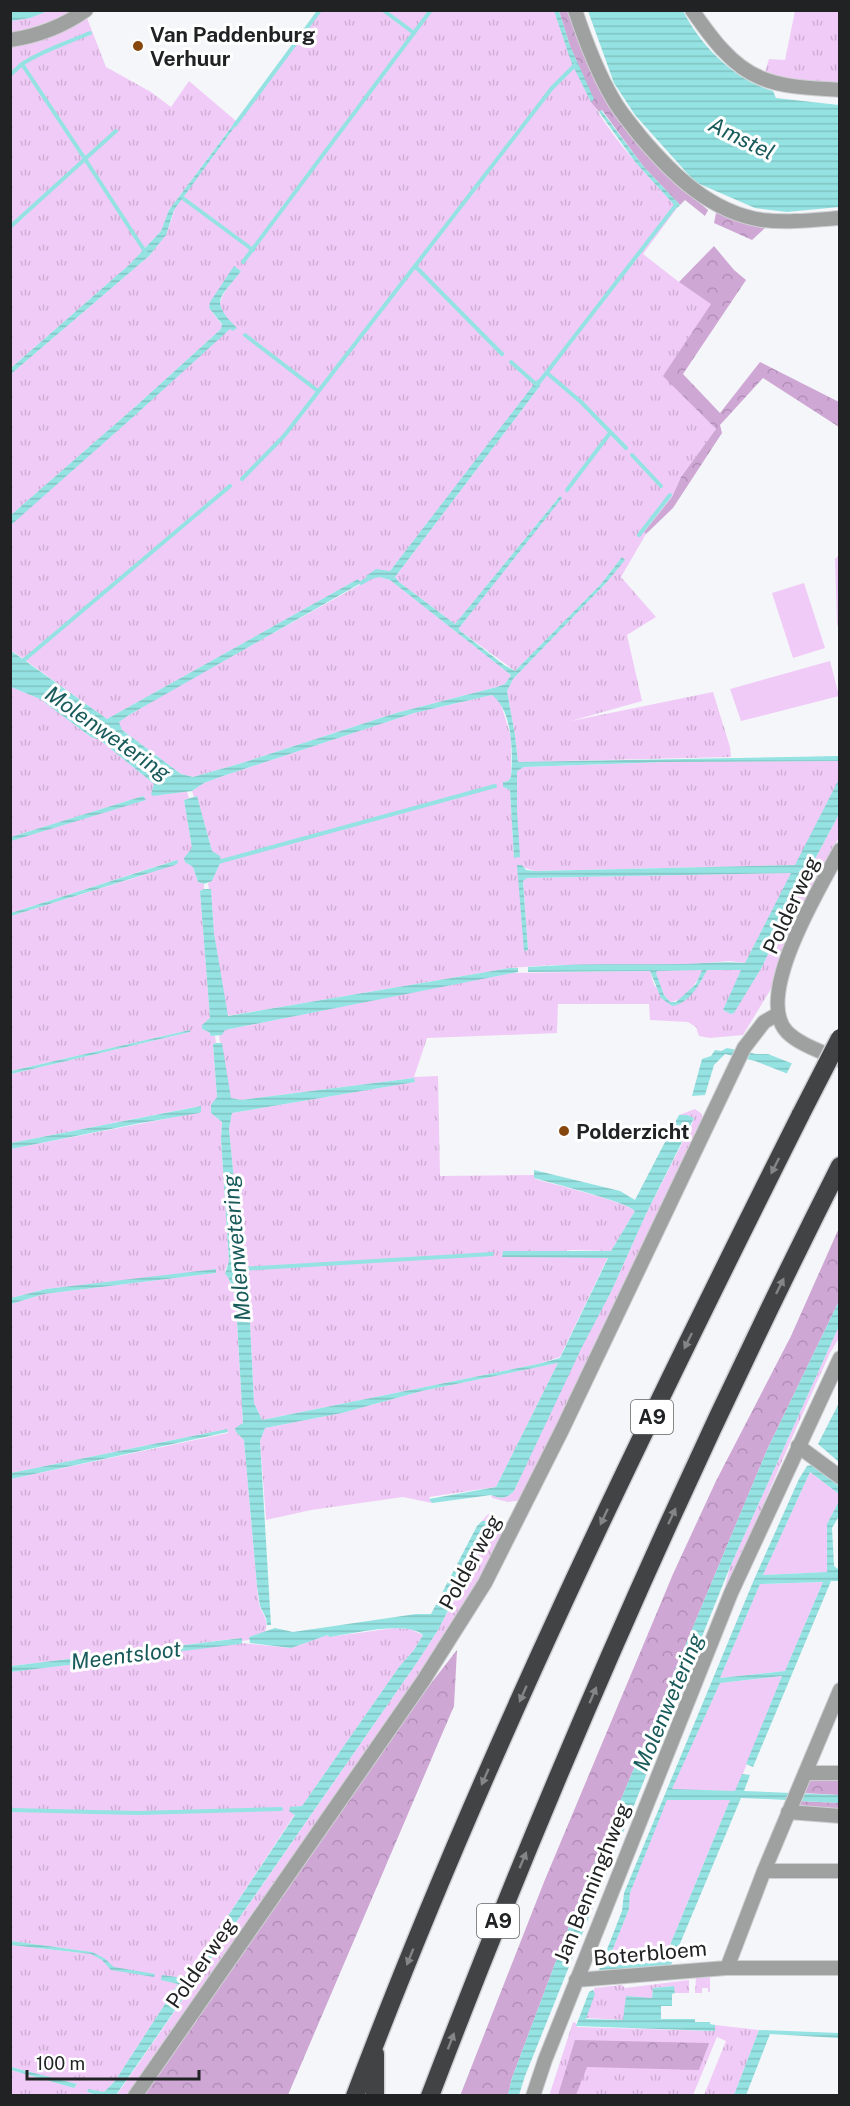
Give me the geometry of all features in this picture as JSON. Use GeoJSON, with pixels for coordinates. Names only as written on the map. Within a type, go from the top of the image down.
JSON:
{"type":"FeatureCollection","features":[{"type":"Feature","properties":{"kind":"highway","name":"A9"},"geometry":{"type":"LineString","coordinates":[[355,2096],[462,1828],[574,1581],[690,1336],[840,1038]]}},
{"type":"Feature","properties":{"kind":"highway","name":"A9"},"geometry":{"type":"LineString","coordinates":[[430,2096],[501,1912],[642,1581],[760,1328],[840,1166]]}},
{"type":"Feature","properties":{"kind":"highway","name":"A9"},"geometry":{"type":"LineString","coordinates":[[375,2096],[376,2040]]}},
{"type":"Feature","properties":{"kind":"street"},"geometry":{"type":"LineString","coordinates":[[10,40],[34,36],[68,23],[86,10]]}},
{"type":"Feature","properties":{"kind":"street"},"geometry":{"type":"LineString","coordinates":[[575,10],[584,36],[613,99],[663,163],[692,189],[726,209],[761,220],[797,221],[840,218]]}},
{"type":"Feature","properties":{"kind":"street"},"geometry":{"type":"LineString","coordinates":[[692,10],[722,50],[762,79],[840,90]]}},
{"type":"Feature","properties":{"kind":"street","name":"Polderweg"},"geometry":{"type":"LineString","coordinates":[[135,2096],[423,1681],[484,1583],[567,1420],[744,1048],[764,1022],[778,1014],[779,986],[792,945],[840,849]]}},
{"type":"Feature","properties":{"kind":"street"},"geometry":{"type":"LineString","coordinates":[[778,1014],[787,1031],[801,1041],[840,1060]]}},
{"type":"Feature","properties":{"kind":"street","name":"Jan Benninghweg"},"geometry":{"type":"LineString","coordinates":[[533,2096],[576,1980],[731,1593],[798,1446],[834,1381],[840,1358]]}},
{"type":"Feature","properties":{"kind":"street"},"geometry":{"type":"LineString","coordinates":[[798,1446],[840,1477]]}},
{"type":"Feature","properties":{"kind":"street","name":"Boterbloem"},"geometry":{"type":"LineString","coordinates":[[727,1968],[789,1808],[834,1719],[840,1690]]}},
{"type":"Feature","properties":{"kind":"street"},"geometry":{"type":"LineString","coordinates":[[805,1773],[840,1773]]}},
{"type":"Feature","properties":{"kind":"street"},"geometry":{"type":"LineString","coordinates":[[789,1808],[840,1816]]}},
{"type":"Feature","properties":{"kind":"street"},"geometry":{"type":"LineString","coordinates":[[764,1871],[840,1870]]}},
{"type":"Feature","properties":{"kind":"street","name":"Boterbloem"},"geometry":{"type":"LineString","coordinates":[[576,1980],[727,1968],[840,1968]]}},
{"type":"Feature","properties":{"kind":"green space"},"geometry":{"type":"Polygon","coordinates":[[[48,11],[74,11],[44,25],[11,33],[11,21],[30,18],[48,11]]]}},
{"type":"Feature","properties":{"kind":"green space"},"geometry":{"type":"Polygon","coordinates":[[[318,11],[554,11],[570,56],[600,115],[631,157],[677,208],[643,254],[679,282],[712,303],[664,376],[716,429],[681,477],[672,497],[644,531],[646,534],[621,577],[656,617],[627,635],[642,701],[571,721],[713,692],[731,757],[518,762],[507,691],[513,679],[606,583],[622,557],[601,584],[515,671],[459,628],[561,498],[560,496],[455,624],[395,577],[540,386],[538,380],[390,571],[379,577],[390,580],[511,675],[505,684],[396,713],[193,777],[181,774],[122,730],[118,722],[361,584],[358,579],[107,719],[11,650],[10,525],[230,328],[236,328],[223,313],[220,302],[225,291],[241,271],[234,267],[209,308],[222,325],[221,329],[11,515],[11,374],[149,256],[165,234],[174,210],[235,122],[169,210],[161,231],[130,264],[11,368],[11,42],[66,30],[87,18],[106,67],[151,92],[171,107],[189,81],[236,121],[318,11]]]}},
{"type":"Feature","properties":{"kind":"green space"},"geometry":{"type":"Polygon","coordinates":[[[559,11],[570,11],[623,124],[664,172],[708,210],[705,216],[685,200],[680,205],[643,166],[602,110],[599,112],[591,102],[593,99],[570,46],[559,11]]]}},
{"type":"Feature","properties":{"kind":"green space"},"geometry":{"type":"Polygon","coordinates":[[[795,11],[839,11],[839,82],[802,80],[765,72],[769,59],[785,60],[795,11]]]}},
{"type":"Feature","properties":{"kind":"green space"},"geometry":{"type":"Polygon","coordinates":[[[716,213],[765,228],[752,240],[714,223],[716,213]]]}},
{"type":"Feature","properties":{"kind":"green space"},"geometry":{"type":"Polygon","coordinates":[[[714,246],[734,270],[746,280],[683,374],[720,413],[760,362],[839,402],[839,427],[763,378],[720,425],[722,433],[673,508],[646,534],[644,532],[672,497],[681,477],[716,429],[663,376],[711,304],[679,282],[714,246]]]}},
{"type":"Feature","properties":{"kind":"green space"},"geometry":{"type":"Polygon","coordinates":[[[839,555],[839,630],[835,559],[839,555]]]}},
{"type":"Feature","properties":{"kind":"green space"},"geometry":{"type":"Polygon","coordinates":[[[804,583],[825,648],[793,658],[772,593],[804,583]]]}},
{"type":"Feature","properties":{"kind":"green space"},"geometry":{"type":"Polygon","coordinates":[[[830,661],[839,696],[741,721],[730,689],[830,661]]]}},
{"type":"Feature","properties":{"kind":"green space"},"geometry":{"type":"Polygon","coordinates":[[[11,687],[40,699],[91,737],[100,740],[154,784],[152,794],[187,792],[189,798],[184,800],[192,848],[186,862],[193,867],[198,882],[204,884],[204,889],[200,891],[210,1018],[202,1029],[209,1032],[211,1036],[215,1036],[216,1043],[213,1044],[217,1097],[211,1113],[222,1122],[221,1139],[229,1262],[225,1270],[240,1301],[236,1304],[243,1423],[236,1432],[244,1440],[258,1600],[266,1619],[265,1632],[249,1637],[249,1640],[242,1641],[241,1638],[11,1666],[11,1479],[228,1433],[227,1429],[11,1473],[11,1304],[44,1294],[216,1273],[216,1270],[46,1289],[11,1298],[11,1149],[201,1112],[200,1106],[11,1143],[11,1074],[190,1032],[190,1030],[11,1071],[11,916],[147,874],[176,860],[11,913],[10,841],[145,800],[143,796],[11,837],[11,687]]]}},
{"type":"Feature","properties":{"kind":"green space"},"geometry":{"type":"Polygon","coordinates":[[[492,695],[500,701],[511,737],[511,777],[508,781],[503,782],[503,787],[510,790],[514,858],[517,771],[524,767],[666,762],[840,761],[839,779],[796,865],[535,871],[518,866],[525,951],[528,949],[523,880],[527,878],[792,873],[745,963],[730,961],[680,965],[552,965],[510,968],[227,1016],[214,933],[211,890],[208,883],[212,881],[221,861],[212,851],[197,797],[194,797],[192,791],[204,783],[223,776],[414,713],[492,695]]]}},
{"type":"Feature","properties":{"kind":"green space"},"geometry":{"type":"Polygon","coordinates":[[[839,814],[839,837],[788,937],[774,984],[743,1035],[710,1038],[699,1036],[696,1027],[688,1022],[650,1020],[649,1004],[558,1004],[557,1033],[427,1038],[414,1077],[438,1076],[440,1176],[534,1175],[535,1179],[604,1198],[635,1211],[611,1251],[572,1250],[502,1257],[608,1257],[560,1357],[538,1364],[262,1420],[254,1403],[249,1303],[245,1301],[245,1296],[249,1293],[248,1273],[244,1262],[237,1212],[229,1129],[232,1113],[414,1082],[414,1078],[241,1100],[230,1098],[219,1036],[225,1030],[510,973],[650,971],[654,985],[672,1006],[699,985],[707,970],[742,970],[723,1010],[732,1014],[762,967],[797,893],[839,814]]]}},
{"type":"Feature","properties":{"kind":"green space"},"geometry":{"type":"Polygon","coordinates":[[[703,970],[686,995],[670,1002],[664,995],[656,974],[656,971],[703,970]]]}},
{"type":"Feature","properties":{"kind":"green space"},"geometry":{"type":"Polygon","coordinates":[[[695,1109],[702,1114],[703,1120],[523,1500],[508,1502],[492,1498],[491,1495],[503,1498],[514,1491],[581,1347],[611,1292],[646,1214],[692,1124],[694,1118],[679,1115],[695,1109]]]}},
{"type":"Feature","properties":{"kind":"green space"},"geometry":{"type":"Polygon","coordinates":[[[839,1228],[839,1301],[767,1450],[579,1900],[512,2078],[508,2095],[460,2096],[544,1882],[673,1574],[716,1481],[791,1336],[839,1228]]]}},
{"type":"Feature","properties":{"kind":"green space"},"geometry":{"type":"Polygon","coordinates":[[[839,1326],[839,1338],[816,1384],[721,1602],[730,1567],[839,1326]]]}},
{"type":"Feature","properties":{"kind":"green space"},"geometry":{"type":"Polygon","coordinates":[[[558,1363],[496,1487],[429,1497],[432,1503],[403,1497],[311,1510],[266,1520],[260,1441],[265,1428],[342,1413],[422,1391],[558,1363]]]}},
{"type":"Feature","properties":{"kind":"green space"},"geometry":{"type":"Polygon","coordinates":[[[810,1472],[839,1494],[839,1501],[827,1524],[827,1572],[763,1575],[810,1472]]]}},
{"type":"Feature","properties":{"kind":"green space"},"geometry":{"type":"Polygon","coordinates":[[[489,1513],[510,1524],[449,1636],[130,2095],[116,2096],[438,1630],[489,1534],[491,1523],[482,1521],[489,1513]]]}},
{"type":"Feature","properties":{"kind":"green space"},"geometry":{"type":"Polygon","coordinates":[[[823,1582],[785,1671],[720,1678],[760,1584],[823,1582]]]}},
{"type":"Feature","properties":{"kind":"green space"},"geometry":{"type":"Polygon","coordinates":[[[394,1628],[410,1629],[423,1635],[302,1806],[290,1807],[295,1814],[206,1949],[183,1978],[162,1976],[162,1980],[178,1984],[115,2081],[104,2092],[88,2089],[87,2092],[97,2095],[11,2095],[11,2070],[74,2088],[77,2084],[11,2067],[11,1945],[91,1954],[91,1952],[11,1941],[11,1672],[242,1643],[291,1648],[328,1635],[329,1637],[394,1628]]]}},
{"type":"Feature","properties":{"kind":"green space"},"geometry":{"type":"Polygon","coordinates":[[[457,1650],[454,1706],[288,2095],[142,2096],[425,1691],[457,1650]]]}},
{"type":"Feature","properties":{"kind":"green space"},"geometry":{"type":"Polygon","coordinates":[[[782,1676],[736,1791],[671,1790],[720,1683],[782,1676]]]}},
{"type":"Feature","properties":{"kind":"green space"},"geometry":{"type":"Polygon","coordinates":[[[809,1778],[839,1778],[839,1795],[803,1793],[809,1778]]]}},
{"type":"Feature","properties":{"kind":"green space"},"geometry":{"type":"Polygon","coordinates":[[[667,1799],[730,1800],[663,1962],[606,1966],[629,1909],[630,1893],[667,1799]]]}},
{"type":"Feature","properties":{"kind":"green space"},"geometry":{"type":"Polygon","coordinates":[[[799,1801],[839,1803],[839,1813],[796,1810],[799,1801]]]}},
{"type":"Feature","properties":{"kind":"green space"},"geometry":{"type":"Polygon","coordinates":[[[710,1977],[710,1992],[708,1988],[702,1988],[702,1993],[695,1993],[696,1978],[710,1977]]]}},
{"type":"Feature","properties":{"kind":"green space"},"geometry":{"type":"Polygon","coordinates":[[[689,1980],[689,1993],[675,1993],[673,1986],[653,1988],[652,1998],[624,2020],[585,2018],[594,1988],[622,1985],[625,1988],[689,1980]]]}},
{"type":"Feature","properties":{"kind":"green space"},"geometry":{"type":"Polygon","coordinates":[[[573,2022],[577,2027],[714,2031],[715,2025],[759,2030],[734,2095],[704,2095],[726,2041],[717,2037],[693,2095],[549,2096],[573,2022]]]}},
{"type":"Feature","properties":{"kind":"green space"},"geometry":{"type":"Polygon","coordinates":[[[575,2040],[709,2043],[699,2070],[587,2067],[576,2095],[558,2095],[575,2040]]]}},
{"type":"Feature","properties":{"kind":"water"},"geometry":{"type":"Polygon","coordinates":[[[11,10],[48,11],[30,18],[11,21],[11,10]]]}},
{"type":"Feature","properties":{"kind":"water"},"geometry":{"type":"Polygon","coordinates":[[[554,11],[559,11],[570,46],[594,99],[591,102],[572,64],[554,11]]]}},
{"type":"Feature","properties":{"kind":"water","name":"Amstel"},"geometry":{"type":"Polygon","coordinates":[[[588,11],[683,11],[699,37],[720,60],[745,79],[773,91],[776,98],[839,105],[839,207],[787,212],[755,208],[695,182],[635,115],[614,83],[588,11]]]}},
{"type":"Feature","properties":{"kind":"water"},"geometry":{"type":"Polygon","coordinates":[[[601,110],[643,166],[680,205],[677,208],[636,163],[599,112],[601,110]]]}},
{"type":"Feature","properties":{"kind":"water"},"geometry":{"type":"Polygon","coordinates":[[[236,121],[236,125],[174,210],[166,235],[149,256],[11,374],[11,368],[130,264],[161,231],[169,210],[236,121]]]}},
{"type":"Feature","properties":{"kind":"water"},"geometry":{"type":"Polygon","coordinates":[[[234,266],[241,271],[223,294],[220,305],[228,319],[237,328],[233,331],[230,329],[11,525],[11,515],[221,329],[222,324],[209,308],[210,302],[234,266]]]}},
{"type":"Feature","properties":{"kind":"water","name":"Molenwetering"},"geometry":{"type":"Polygon","coordinates":[[[538,379],[540,386],[395,577],[455,624],[560,496],[562,498],[459,628],[504,665],[515,671],[601,584],[622,557],[625,560],[606,583],[513,679],[507,691],[518,762],[839,756],[839,761],[666,762],[524,767],[517,771],[520,857],[514,858],[510,790],[503,787],[503,782],[508,781],[511,777],[510,733],[504,711],[492,695],[414,713],[223,776],[204,783],[192,791],[153,796],[151,794],[154,784],[100,740],[91,737],[40,699],[11,687],[10,650],[107,719],[358,579],[361,583],[129,715],[119,722],[122,730],[181,774],[193,777],[396,713],[505,684],[511,675],[390,580],[379,577],[369,580],[366,576],[376,569],[390,571],[538,379]]]}},
{"type":"Feature","properties":{"kind":"water"},"geometry":{"type":"Polygon","coordinates":[[[839,779],[839,814],[797,893],[762,967],[734,1013],[723,1010],[741,970],[707,970],[689,997],[684,1002],[672,1006],[661,998],[650,971],[528,972],[528,967],[547,966],[745,963],[791,873],[527,878],[523,881],[528,950],[524,951],[517,865],[522,865],[526,870],[535,871],[795,865],[839,779]],[[702,970],[657,971],[656,973],[664,995],[670,1002],[676,1002],[696,984],[702,970]]]}},
{"type":"Feature","properties":{"kind":"water"},"geometry":{"type":"Polygon","coordinates":[[[143,796],[146,800],[11,841],[11,837],[143,796]]]}},
{"type":"Feature","properties":{"kind":"water"},"geometry":{"type":"Polygon","coordinates":[[[197,796],[212,851],[220,856],[221,861],[212,881],[204,884],[198,882],[193,867],[185,862],[184,858],[192,848],[184,800],[197,796]]]}},
{"type":"Feature","properties":{"kind":"water"},"geometry":{"type":"Polygon","coordinates":[[[177,860],[178,863],[175,865],[11,916],[11,913],[177,860]]]}},
{"type":"Feature","properties":{"kind":"water"},"geometry":{"type":"Polygon","coordinates":[[[211,889],[214,933],[228,1016],[510,968],[518,968],[518,972],[225,1030],[222,1035],[211,1036],[209,1032],[202,1029],[202,1025],[210,1018],[200,891],[211,889]]]}},
{"type":"Feature","properties":{"kind":"water"},"geometry":{"type":"Polygon","coordinates":[[[190,1030],[190,1032],[11,1074],[11,1071],[190,1030]]]}},
{"type":"Feature","properties":{"kind":"water","name":"Molenwetering"},"geometry":{"type":"Polygon","coordinates":[[[222,1043],[231,1098],[241,1100],[414,1078],[415,1082],[232,1113],[229,1129],[237,1212],[244,1262],[248,1273],[249,1293],[239,1296],[235,1294],[225,1274],[229,1261],[221,1139],[222,1122],[211,1113],[211,1105],[217,1097],[213,1044],[222,1043]]]}},
{"type":"Feature","properties":{"kind":"water"},"geometry":{"type":"Polygon","coordinates":[[[727,1048],[768,1054],[839,1082],[839,1094],[755,1061],[725,1054],[714,1065],[705,1095],[692,1096],[702,1059],[711,1056],[715,1050],[721,1051],[727,1048]]]}},
{"type":"Feature","properties":{"kind":"water"},"geometry":{"type":"Polygon","coordinates":[[[201,1106],[199,1113],[11,1149],[11,1143],[201,1106]]]}},
{"type":"Feature","properties":{"kind":"water"},"geometry":{"type":"Polygon","coordinates":[[[679,1115],[694,1118],[511,1494],[503,1498],[491,1495],[432,1503],[429,1499],[496,1487],[558,1363],[422,1391],[342,1413],[265,1428],[260,1441],[271,1625],[267,1625],[260,1606],[257,1586],[244,1440],[235,1428],[243,1423],[236,1304],[240,1301],[249,1303],[254,1403],[262,1420],[560,1358],[608,1258],[502,1257],[503,1251],[611,1251],[635,1211],[604,1198],[534,1178],[534,1170],[620,1191],[635,1200],[679,1115]]]}},
{"type":"Feature","properties":{"kind":"water"},"geometry":{"type":"Polygon","coordinates":[[[216,1269],[216,1273],[44,1294],[11,1304],[11,1298],[46,1289],[216,1269]]]}},
{"type":"Feature","properties":{"kind":"water","name":"Molenwetering"},"geometry":{"type":"Polygon","coordinates":[[[839,1301],[839,1326],[730,1567],[519,2095],[508,2095],[512,2078],[579,1900],[767,1450],[839,1301]]]}},
{"type":"Feature","properties":{"kind":"water"},"geometry":{"type":"Polygon","coordinates":[[[839,1403],[840,1462],[818,1444],[839,1403]]]}},
{"type":"Feature","properties":{"kind":"water"},"geometry":{"type":"Polygon","coordinates":[[[227,1429],[228,1432],[11,1479],[11,1473],[227,1429]]]}},
{"type":"Feature","properties":{"kind":"water"},"geometry":{"type":"Polygon","coordinates":[[[812,1465],[839,1486],[839,1494],[810,1472],[763,1575],[827,1572],[827,1524],[839,1501],[839,1516],[832,1528],[834,1566],[839,1570],[839,1581],[831,1581],[753,1767],[746,1764],[782,1676],[720,1683],[672,1789],[735,1791],[742,1774],[750,1775],[744,1791],[839,1795],[839,1803],[741,1798],[671,1965],[599,1970],[622,1911],[624,1893],[753,1582],[807,1466],[812,1465]],[[823,1582],[760,1584],[720,1678],[785,1671],[823,1582]],[[667,1800],[630,1893],[629,1909],[606,1966],[663,1962],[730,1800],[667,1800]]]}},
{"type":"Feature","properties":{"kind":"water"},"geometry":{"type":"Polygon","coordinates":[[[482,1521],[492,1524],[491,1528],[438,1630],[418,1661],[116,2095],[97,2095],[87,2092],[88,2089],[104,2092],[115,2081],[178,1984],[161,1980],[162,1975],[183,1978],[206,1949],[295,1815],[289,1811],[290,1807],[302,1806],[423,1635],[405,1629],[378,1629],[329,1637],[328,1635],[291,1648],[250,1643],[249,1637],[275,1628],[293,1632],[416,1614],[431,1614],[477,1526],[482,1521]]]}},
{"type":"Feature","properties":{"kind":"water","name":"Meentsloot"},"geometry":{"type":"Polygon","coordinates":[[[242,1638],[240,1644],[11,1672],[11,1666],[242,1638]]]}},
{"type":"Feature","properties":{"kind":"water"},"geometry":{"type":"Polygon","coordinates":[[[11,1941],[92,1952],[104,1958],[114,1967],[155,1974],[154,1977],[111,1970],[102,1960],[91,1954],[11,1945],[11,1941]]]}},
{"type":"Feature","properties":{"kind":"water"},"geometry":{"type":"Polygon","coordinates":[[[674,1986],[672,2006],[661,2006],[661,2019],[695,2019],[695,2022],[710,2022],[715,2025],[715,2031],[576,2026],[589,1992],[593,1990],[595,1994],[586,2019],[623,2020],[626,1996],[652,1998],[653,1988],[674,1986]]]}},
{"type":"Feature","properties":{"kind":"water"},"geometry":{"type":"Polygon","coordinates":[[[759,2030],[839,2033],[839,2038],[770,2034],[746,2095],[734,2095],[759,2030]]]}},
{"type":"Feature","properties":{"kind":"water"},"geometry":{"type":"Polygon","coordinates":[[[11,2067],[77,2084],[74,2088],[11,2070],[11,2067]]]}},
{"type":"Feature","properties":{"kind":"pier"},"geometry":{"type":"Polygon","coordinates":[[[793,1061],[840,1078],[837,1097],[785,1077],[793,1061]]]}},
{"type":"Feature","properties":{"kind":"waterway"},"geometry":{"type":"LineString","coordinates":[[235,125],[320,10]]}},
{"type":"Feature","properties":{"kind":"waterway"},"geometry":{"type":"LineString","coordinates":[[383,10],[414,33]]}},
{"type":"Feature","properties":{"kind":"waterway"},"geometry":{"type":"LineString","coordinates":[[243,262],[431,10]]}},
{"type":"Feature","properties":{"kind":"waterway"},"geometry":{"type":"LineString","coordinates":[[22,64],[90,33]]}},
{"type":"Feature","properties":{"kind":"waterway"},"geometry":{"type":"LineString","coordinates":[[10,75],[22,64],[85,159],[116,131]]}},
{"type":"Feature","properties":{"kind":"waterway"},"geometry":{"type":"LineString","coordinates":[[502,354],[415,266],[552,88],[575,65]]}},
{"type":"Feature","properties":{"kind":"waterway"},"geometry":{"type":"LineString","coordinates":[[10,227],[85,159],[146,253]]}},
{"type":"Feature","properties":{"kind":"waterway"},"geometry":{"type":"LineString","coordinates":[[184,199],[253,250]]}},
{"type":"Feature","properties":{"kind":"waterway"},"geometry":{"type":"LineString","coordinates":[[511,362],[537,385],[676,205]]}},
{"type":"Feature","properties":{"kind":"waterway"},"geometry":{"type":"LineString","coordinates":[[242,479],[284,436],[415,266]]}},
{"type":"Feature","properties":{"kind":"waterway"},"geometry":{"type":"LineString","coordinates":[[245,335],[318,391]]}},
{"type":"Feature","properties":{"kind":"waterway"},"geometry":{"type":"LineString","coordinates":[[547,373],[581,402],[626,448]]}},
{"type":"Feature","properties":{"kind":"waterway"},"geometry":{"type":"LineString","coordinates":[[567,490],[610,433]]}},
{"type":"Feature","properties":{"kind":"waterway"},"geometry":{"type":"LineString","coordinates":[[632,455],[661,486]]}},
{"type":"Feature","properties":{"kind":"waterway"},"geometry":{"type":"LineString","coordinates":[[24,660],[230,486]]}},
{"type":"Feature","properties":{"kind":"waterway"},"geometry":{"type":"LineString","coordinates":[[639,535],[670,495]]}},
{"type":"Feature","properties":{"kind":"waterway"},"geometry":{"type":"LineString","coordinates":[[361,583],[368,579]]}},
{"type":"Feature","properties":{"kind":"waterway"},"geometry":{"type":"LineString","coordinates":[[218,862],[495,786]]}},
{"type":"Feature","properties":{"kind":"waterway","name":"Molenwetering"},"geometry":{"type":"LineString","coordinates":[[241,1269],[492,1254]]}},
{"type":"Feature","properties":{"kind":"waterway"},"geometry":{"type":"LineString","coordinates":[[10,1810],[138,1813],[281,1809]]}},
{"type":"Feature","properties":{"kind":"place","name":"Van Paddenburg Verhuur"},"geometry":{"type":"Point","coordinates":[138,46]}},
{"type":"Feature","properties":{"kind":"place","name":"Polderzicht"},"geometry":{"type":"Point","coordinates":[564,1131]}}]}
